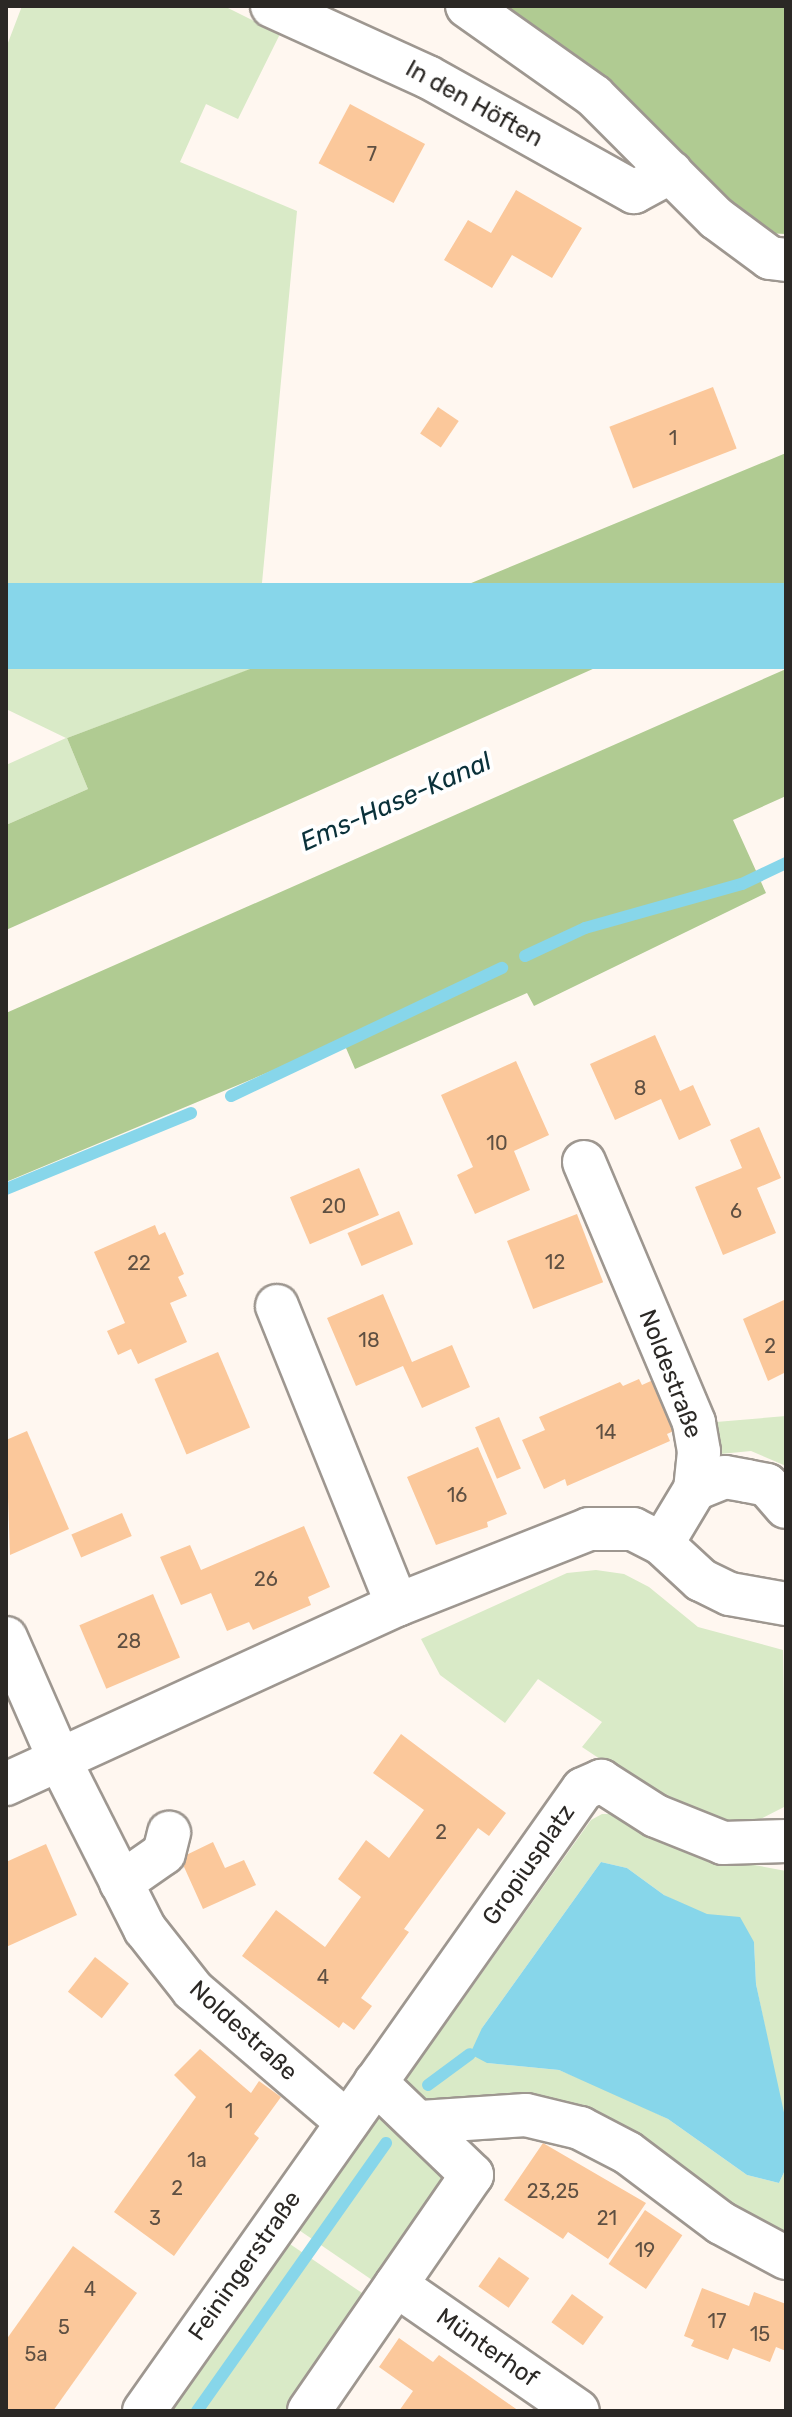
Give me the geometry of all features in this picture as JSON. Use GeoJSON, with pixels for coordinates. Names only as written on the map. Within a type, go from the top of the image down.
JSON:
{"type":"FeatureCollection","features":[{"type":"Feature","properties":{"kind":"street","name":"In den Höften"},"geometry":{"type":"LineString","coordinates":[[272,6],[428,77],[634,192],[671,172]]}},
{"type":"Feature","properties":{"kind":"street"},"geometry":{"type":"LineString","coordinates":[[467,6],[594,96],[716,218],[770,258],[786,260]]}},
{"type":"Feature","properties":{"kind":"street","name":"Noldestraße"},"geometry":{"type":"LineString","coordinates":[[584,1162],[694,1423],[699,1452],[695,1489],[662,1544]]}},
{"type":"Feature","properties":{"kind":"street"},"geometry":{"type":"LineString","coordinates":[[277,1306],[397,1605]]}},
{"type":"Feature","properties":{"kind":"street"},"geometry":{"type":"LineString","coordinates":[[695,1489],[725,1477],[747,1481],[767,1485],[786,1507]]}},
{"type":"Feature","properties":{"kind":"street"},"geometry":{"type":"LineString","coordinates":[[6,1784],[397,1605],[589,1529],[633,1529],[662,1544],[701,1580],[730,1594],[786,1604]]}},
{"type":"Feature","properties":{"kind":"street","name":"Noldestraße"},"geometry":{"type":"LineString","coordinates":[[6,1638],[60,1761],[145,1929],[193,1990],[347,2122]]}},
{"type":"Feature","properties":{"kind":"street","name":"Gropiusplatz"},"geometry":{"type":"LineString","coordinates":[[347,2122],[583,1789],[601,1781],[656,1816],[723,1843],[786,1841]]}},
{"type":"Feature","properties":{"kind":"street"},"geometry":{"type":"LineString","coordinates":[[121,1883],[164,1853],[169,1833]]}},
{"type":"Feature","properties":{"kind":"street"},"geometry":{"type":"LineString","coordinates":[[309,2411],[472,2175],[421,2122],[375,2082]]}},
{"type":"Feature","properties":{"kind":"street"},"geometry":{"type":"LineString","coordinates":[[421,2122],[526,2115],[580,2128],[628,2153],[721,2223],[786,2258]]}},
{"type":"Feature","properties":{"kind":"street","name":"Feiningerstraße"},"geometry":{"type":"LineString","coordinates":[[144,2411],[347,2122]]}},
{"type":"Feature","properties":{"kind":"street","name":"Münterhof"},"geometry":{"type":"LineString","coordinates":[[396,2285],[578,2411]]}},
{"type":"Feature","properties":{"kind":"green space"},"geometry":{"type":"Polygon","coordinates":[[[22,6],[224,6],[280,34],[238,119],[206,104],[180,162],[297,211],[254,668],[67,738],[88,789],[6,825],[6,765],[66,738],[6,709],[6,48],[22,6]]]}},
{"type":"Feature","properties":{"kind":"green space"},"geometry":{"type":"Polygon","coordinates":[[[494,6],[786,6],[786,234],[763,233],[629,102],[494,6]]]}},
{"type":"Feature","properties":{"kind":"green space"},"geometry":{"type":"Polygon","coordinates":[[[786,453],[786,583],[6,930],[6,825],[88,789],[67,738],[401,612],[786,453]]]}},
{"type":"Feature","properties":{"kind":"green space"},"geometry":{"type":"Polygon","coordinates":[[[786,669],[786,796],[733,820],[766,893],[534,1006],[527,993],[355,1069],[343,1041],[6,1182],[6,1013],[786,669]]]}},
{"type":"Feature","properties":{"kind":"green space"},"geometry":{"type":"Polygon","coordinates":[[[786,1416],[786,1466],[751,1451],[710,1455],[704,1423],[786,1416]]]}},
{"type":"Feature","properties":{"kind":"green space"},"geometry":{"type":"Polygon","coordinates":[[[596,1570],[624,1574],[649,1587],[698,1627],[783,1650],[786,1806],[745,1827],[721,1824],[645,1789],[582,1747],[602,1722],[538,1679],[505,1723],[440,1675],[421,1639],[567,1573],[596,1570]]]}},
{"type":"Feature","properties":{"kind":"green space"},"geometry":{"type":"Polygon","coordinates":[[[602,1814],[623,1814],[728,1860],[786,1871],[786,2129],[756,1984],[754,1942],[664,1895],[627,1868],[601,1862],[482,2028],[487,2063],[559,2070],[612,2092],[668,2119],[747,2175],[779,2183],[786,2168],[786,2247],[634,2142],[435,2108],[405,2081],[591,1820],[602,1814]]]}},
{"type":"Feature","properties":{"kind":"green space"},"geometry":{"type":"Polygon","coordinates":[[[379,2106],[445,2166],[445,2184],[375,2282],[293,2226],[379,2106]]]}},
{"type":"Feature","properties":{"kind":"green space"},"geometry":{"type":"Polygon","coordinates":[[[284,2240],[365,2295],[285,2411],[165,2411],[284,2240]]]}},
{"type":"Feature","properties":{"kind":"water"},"geometry":{"type":"Polygon","coordinates":[[[6,583],[786,583],[786,669],[6,669],[6,583]]]}},
{"type":"Feature","properties":{"kind":"water"},"geometry":{"type":"Polygon","coordinates":[[[601,1862],[627,1868],[664,1895],[707,1914],[740,1917],[754,1942],[756,1984],[785,2117],[786,2168],[779,2183],[747,2175],[668,2119],[559,2070],[487,2063],[470,2054],[482,2028],[601,1862]]]}},
{"type":"Feature","properties":{"kind":"building"},"geometry":{"type":"Polygon","coordinates":[[[350,104],[425,144],[394,203],[319,163],[350,104]]]}},
{"type":"Feature","properties":{"kind":"building"},"geometry":{"type":"Polygon","coordinates":[[[516,190],[582,228],[552,278],[512,255],[492,288],[444,260],[468,220],[491,233],[516,190]]]}},
{"type":"Feature","properties":{"kind":"building"},"geometry":{"type":"Polygon","coordinates":[[[713,387],[737,449],[633,488],[609,427],[713,387]]]}},
{"type":"Feature","properties":{"kind":"building"},"geometry":{"type":"Polygon","coordinates":[[[438,407],[459,421],[441,448],[420,434],[438,407]]]}},
{"type":"Feature","properties":{"kind":"building"},"geometry":{"type":"Polygon","coordinates":[[[655,1035],[680,1091],[693,1085],[711,1125],[679,1140],[661,1099],[615,1120],[590,1064],[655,1035]]]}},
{"type":"Feature","properties":{"kind":"building"},"geometry":{"type":"Polygon","coordinates":[[[516,1061],[549,1135],[514,1151],[530,1190],[475,1214],[457,1175],[473,1167],[441,1095],[516,1061]]]}},
{"type":"Feature","properties":{"kind":"building"},"geometry":{"type":"Polygon","coordinates":[[[759,1127],[781,1178],[757,1188],[776,1233],[723,1255],[695,1187],[742,1168],[730,1140],[759,1127]]]}},
{"type":"Feature","properties":{"kind":"building"},"geometry":{"type":"Polygon","coordinates":[[[359,1168],[379,1215],[310,1244],[290,1197],[359,1168]]]}},
{"type":"Feature","properties":{"kind":"building"},"geometry":{"type":"Polygon","coordinates":[[[399,1211],[413,1244],[362,1266],[347,1233],[399,1211]]]}},
{"type":"Feature","properties":{"kind":"building"},"geometry":{"type":"Polygon","coordinates":[[[577,1214],[603,1282],[533,1309],[507,1241],[577,1214]]]}},
{"type":"Feature","properties":{"kind":"building"},"geometry":{"type":"Polygon","coordinates":[[[155,1225],[159,1235],[165,1232],[184,1274],[178,1277],[187,1296],[170,1303],[187,1342],[138,1364],[131,1349],[118,1355],[107,1331],[125,1323],[94,1252],[155,1225]]]}},
{"type":"Feature","properties":{"kind":"building"},"geometry":{"type":"Polygon","coordinates":[[[383,1294],[412,1362],[452,1345],[470,1387],[422,1408],[403,1366],[356,1386],[327,1318],[383,1294]]]}},
{"type":"Feature","properties":{"kind":"building"},"geometry":{"type":"Polygon","coordinates":[[[786,1299],[786,1372],[768,1381],[743,1319],[786,1299]]]}},
{"type":"Feature","properties":{"kind":"building"},"geometry":{"type":"Polygon","coordinates":[[[218,1352],[250,1427],[187,1454],[154,1379],[218,1352]]]}},
{"type":"Feature","properties":{"kind":"building"},"geometry":{"type":"Polygon","coordinates":[[[662,1376],[685,1426],[667,1434],[670,1441],[567,1486],[565,1479],[544,1489],[522,1440],[545,1430],[539,1417],[620,1382],[623,1386],[639,1379],[642,1385],[662,1376]]]}},
{"type":"Feature","properties":{"kind":"building"},"geometry":{"type":"Polygon","coordinates":[[[499,1417],[521,1469],[497,1479],[475,1427],[499,1417]]]}},
{"type":"Feature","properties":{"kind":"building"},"geometry":{"type":"Polygon","coordinates":[[[27,1431],[69,1529],[10,1555],[6,1440],[27,1431]]]}},
{"type":"Feature","properties":{"kind":"building"},"geometry":{"type":"Polygon","coordinates":[[[478,1447],[507,1514],[487,1522],[488,1527],[436,1545],[407,1477],[478,1447]]]}},
{"type":"Feature","properties":{"kind":"building"},"geometry":{"type":"Polygon","coordinates":[[[122,1513],[132,1536],[81,1558],[71,1534],[122,1513]]]}},
{"type":"Feature","properties":{"kind":"building"},"geometry":{"type":"Polygon","coordinates":[[[304,1526],[330,1587],[308,1597],[311,1605],[253,1630],[249,1622],[227,1631],[211,1593],[181,1605],[160,1557],[190,1545],[201,1570],[304,1526]]]}},
{"type":"Feature","properties":{"kind":"building"},"geometry":{"type":"Polygon","coordinates":[[[153,1594],[180,1658],[106,1689],[79,1625],[153,1594]]]}},
{"type":"Feature","properties":{"kind":"building"},"geometry":{"type":"Polygon","coordinates":[[[401,1734],[506,1813],[489,1836],[478,1828],[404,1929],[409,1932],[361,1998],[372,2006],[354,2030],[343,2022],[339,2028],[242,1956],[276,1910],[325,1947],[361,1897],[338,1879],[366,1840],[389,1858],[424,1810],[373,1773],[401,1734]]]}},
{"type":"Feature","properties":{"kind":"building"},"geometry":{"type":"Polygon","coordinates":[[[213,1842],[225,1868],[244,1860],[256,1885],[203,1909],[180,1858],[213,1842]]]}},
{"type":"Feature","properties":{"kind":"building"},"geometry":{"type":"Polygon","coordinates":[[[46,1844],[77,1915],[6,1947],[6,1862],[46,1844]]]}},
{"type":"Feature","properties":{"kind":"building"},"geometry":{"type":"Polygon","coordinates":[[[95,1957],[129,1983],[102,2018],[68,1992],[95,1957]]]}},
{"type":"Feature","properties":{"kind":"building"},"geometry":{"type":"Polygon","coordinates":[[[200,2049],[251,2093],[259,2081],[281,2097],[254,2134],[259,2138],[174,2256],[114,2212],[196,2097],[174,2075],[200,2049]]]}},
{"type":"Feature","properties":{"kind":"building"},"geometry":{"type":"Polygon","coordinates":[[[543,2143],[646,2203],[608,2259],[568,2232],[563,2239],[504,2200],[543,2143]]]}},
{"type":"Feature","properties":{"kind":"building"},"geometry":{"type":"Polygon","coordinates":[[[645,2210],[682,2235],[646,2289],[609,2264],[645,2210]]]}},
{"type":"Feature","properties":{"kind":"building"},"geometry":{"type":"Polygon","coordinates":[[[73,2246],[137,2293],[53,2411],[6,2411],[6,2340],[73,2246]]]}},
{"type":"Feature","properties":{"kind":"building"},"geometry":{"type":"Polygon","coordinates":[[[499,2257],[529,2278],[509,2308],[478,2286],[499,2257]]]}},
{"type":"Feature","properties":{"kind":"building"},"geometry":{"type":"Polygon","coordinates":[[[702,2288],[749,2306],[754,2292],[786,2304],[786,2351],[776,2347],[770,2362],[733,2348],[728,2360],[691,2346],[694,2340],[684,2336],[702,2288]]]}},
{"type":"Feature","properties":{"kind":"building"},"geometry":{"type":"Polygon","coordinates":[[[572,2294],[604,2317],[583,2345],[551,2322],[572,2294]]]}},
{"type":"Feature","properties":{"kind":"building"},"geometry":{"type":"Polygon","coordinates":[[[399,2338],[433,2362],[439,2355],[519,2411],[399,2411],[413,2391],[379,2367],[399,2338]]]}},
{"type":"Feature","properties":{"kind":"waterway"},"geometry":{"type":"LineString","coordinates":[[525,956],[585,928],[742,884],[786,863]]}},
{"type":"Feature","properties":{"kind":"waterway"},"geometry":{"type":"LineString","coordinates":[[231,1096],[502,968]]}},
{"type":"Feature","properties":{"kind":"waterway"},"geometry":{"type":"LineString","coordinates":[[6,1189],[191,1113]]}},
{"type":"Feature","properties":{"kind":"waterway"},"geometry":{"type":"LineString","coordinates":[[428,2085],[470,2054]]}},
{"type":"Feature","properties":{"kind":"waterway"},"geometry":{"type":"LineString","coordinates":[[197,2411],[386,2143]]}},
{"type":"Feature","properties":{"kind":"water label","name":"Ems-Hase-Kanal"},"geometry":{"type":"Point","coordinates":[396,802]}}]}
